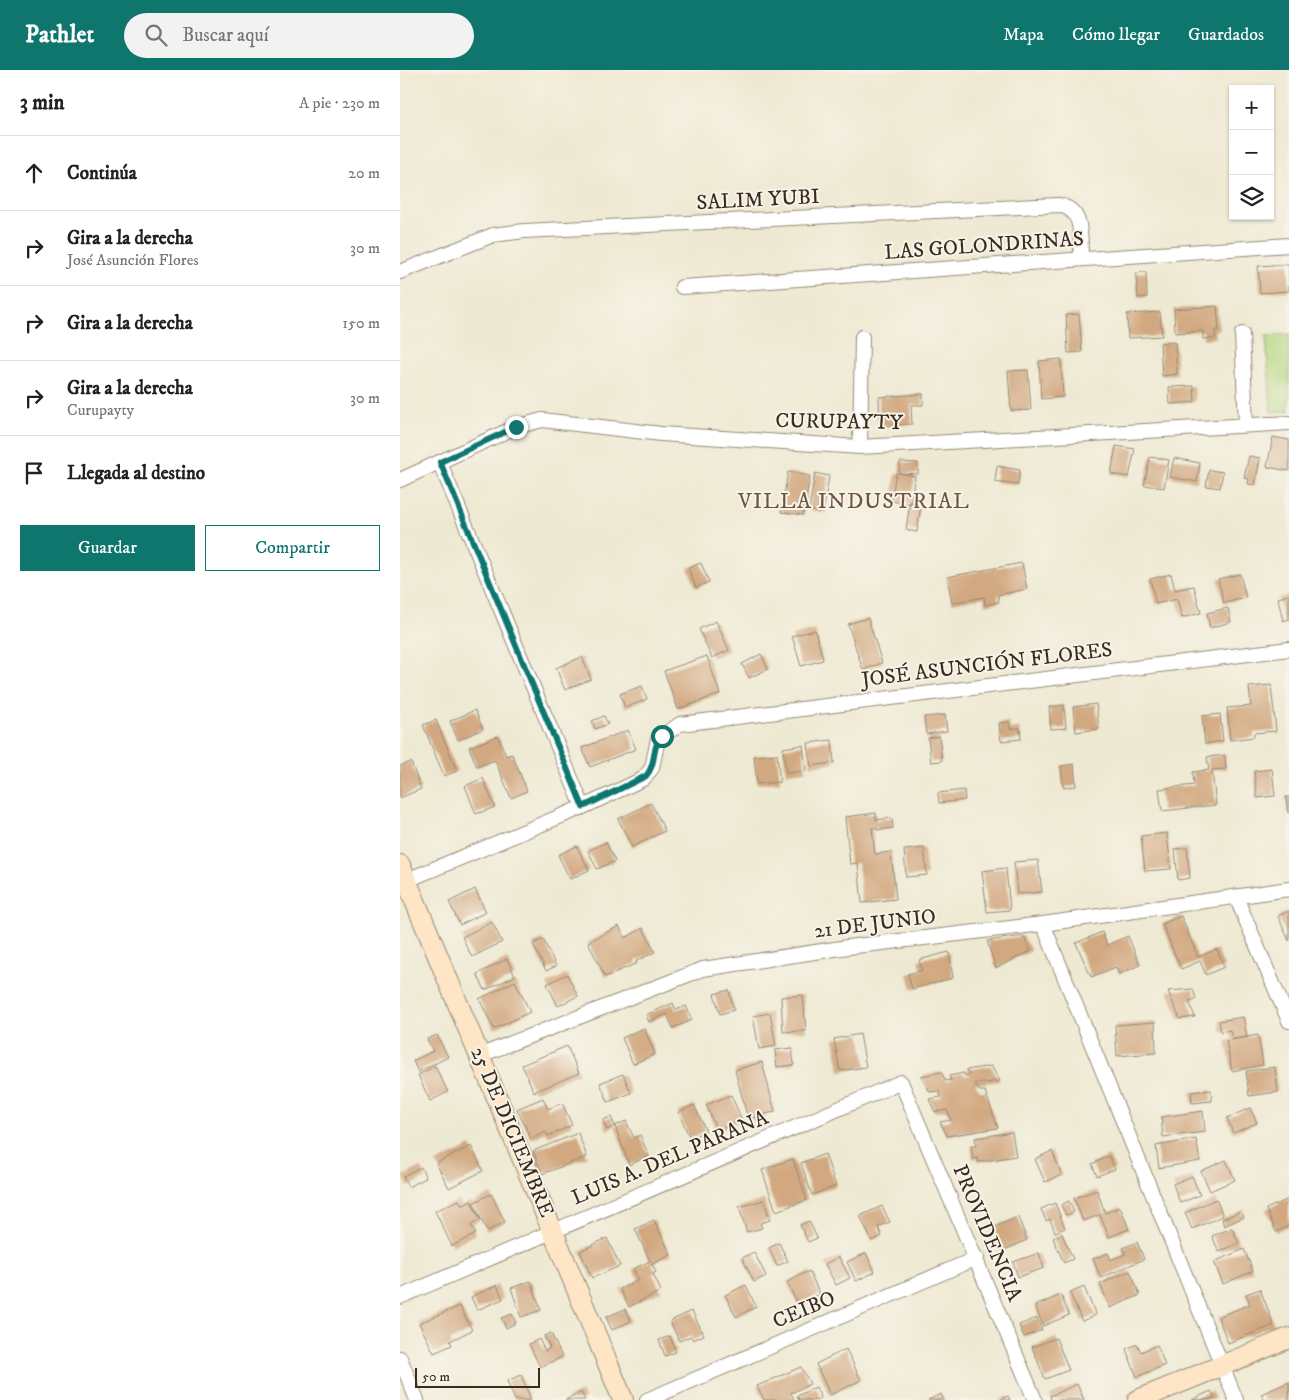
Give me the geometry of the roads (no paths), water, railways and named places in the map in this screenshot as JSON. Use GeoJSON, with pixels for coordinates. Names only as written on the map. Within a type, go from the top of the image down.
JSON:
{"type":"FeatureCollection","features":[{"type":"Feature","properties":{"kind":"street","name":"SALIM YUBI"},"geometry":{"type":"LineString","coordinates":[[400,272],[493,235],[524,231],[1059,205],[1069,207],[1077,215],[1081,259]]}},
{"type":"Feature","properties":{"kind":"street","name":"LAS GOLONDRINAS"},"geometry":{"type":"LineString","coordinates":[[682,287],[1289,245]]}},
{"type":"Feature","properties":{"kind":"street"},"geometry":{"type":"LineString","coordinates":[[1242,334],[1246,425]]}},
{"type":"Feature","properties":{"kind":"street"},"geometry":{"type":"LineString","coordinates":[[860,447],[862,337]]}},
{"type":"Feature","properties":{"kind":"street","name":"CURUPAYTY"},"geometry":{"type":"LineString","coordinates":[[400,480],[516,427],[542,420],[661,434],[860,447],[1289,423]]}},
{"type":"Feature","properties":{"kind":"street"},"geometry":{"type":"LineString","coordinates":[[402,876],[583,807],[440,462]]}},
{"type":"Feature","properties":{"kind":"street","name":"JOSÉ ASUNCIÓN FLORES"},"geometry":{"type":"LineString","coordinates":[[583,807],[643,778],[652,768],[660,737],[677,724],[690,721],[1289,649]]}},
{"type":"Feature","properties":{"kind":"street","name":"25 DE DICIEMBRE"},"geometry":{"type":"LineString","coordinates":[[402,876],[481,1055],[623,1400]]}},
{"type":"Feature","properties":{"kind":"street","name":"21 DE JUNIO"},"geometry":{"type":"LineString","coordinates":[[481,1055],[703,969],[848,947],[1043,924],[1289,889]]}},
{"type":"Feature","properties":{"kind":"street"},"geometry":{"type":"LineString","coordinates":[[1236,897],[1289,1021]]}},
{"type":"Feature","properties":{"kind":"street"},"geometry":{"type":"LineString","coordinates":[[1043,924],[1236,1400]]}},
{"type":"Feature","properties":{"kind":"street","name":"LUIS A. DEL PARANA"},"geometry":{"type":"LineString","coordinates":[[400,1296],[901,1082]]}},
{"type":"Feature","properties":{"kind":"street","name":"PROVIDENCIA"},"geometry":{"type":"LineString","coordinates":[[901,1082],[1035,1400]]}},
{"type":"Feature","properties":{"kind":"street","name":"CEIBO"},"geometry":{"type":"LineString","coordinates":[[646,1400],[976,1258]]}},
{"type":"Feature","properties":{"kind":"street"},"geometry":{"type":"LineString","coordinates":[[1138,1400],[1289,1338]]}},
{"type":"Feature","properties":{"kind":"street"},"geometry":{"type":"LineString","coordinates":[[400,1358],[417,1400]]}},
{"type":"Feature","properties":{"kind":"district","name":"VILLA INDUSTRIAL"},"geometry":{"type":"Point","coordinates":[854,501]}}]}
